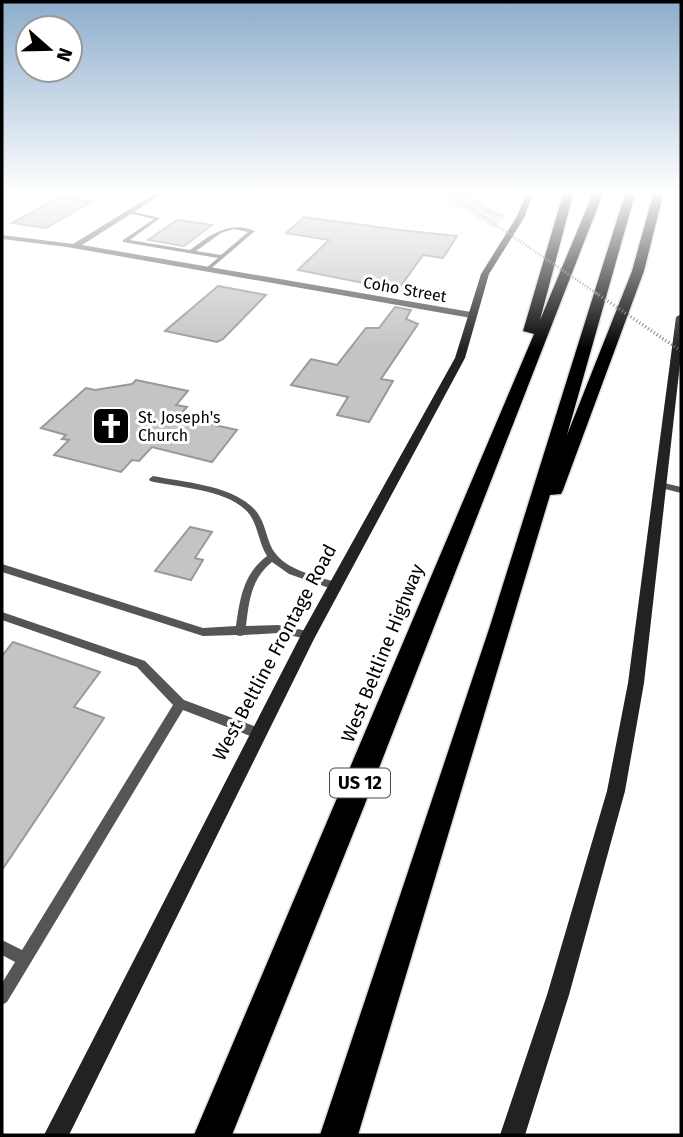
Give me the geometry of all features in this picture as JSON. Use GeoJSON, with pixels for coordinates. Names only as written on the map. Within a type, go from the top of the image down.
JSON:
{"type":"FeatureCollection","features":[{"type":"Feature","properties":{"kind":"highway"},"geometry":{"type":"LineString","coordinates":[[502,429],[554,244]]}},
{"type":"Feature","properties":{"kind":"highway","name":"West Beltline Highway"},"geometry":{"type":"LineString","coordinates":[[212,1135],[349,809],[577,244]]}},
{"type":"Feature","properties":{"kind":"highway"},"geometry":{"type":"LineString","coordinates":[[338,1135],[501,626],[615,244]]}},
{"type":"Feature","properties":{"kind":"highway"},"geometry":{"type":"LineString","coordinates":[[501,626],[638,271],[645,244]]}},
{"type":"Feature","properties":{"kind":"street","name":"Coho Street"},"geometry":{"type":"LineString","coordinates":[[59,244],[471,315]]}},
{"type":"Feature","properties":{"kind":"street","name":"West Beltline Frontage Road"},"geometry":{"type":"LineString","coordinates":[[56,1135],[308,635],[460,358],[485,274],[503,244]]}},
{"type":"Feature","properties":{"kind":"street"},"geometry":{"type":"LineString","coordinates":[[512,1135],[558,995],[616,791],[636,683],[681,317]]}},
{"type":"Feature","properties":{"kind":"lane"},"geometry":{"type":"LineString","coordinates":[[143,244],[222,257]]}},
{"type":"Feature","properties":{"kind":"lane"},"geometry":{"type":"LineString","coordinates":[[191,252],[201,244]]}},
{"type":"Feature","properties":{"kind":"lane"},"geometry":{"type":"LineString","coordinates":[[208,269],[237,244]]}},
{"type":"Feature","properties":{"kind":"lane"},"geometry":{"type":"LineString","coordinates":[[153,479],[234,499],[247,506],[258,517],[272,557],[288,568],[335,586]]}},
{"type":"Feature","properties":{"kind":"lane"},"geometry":{"type":"LineString","coordinates":[[660,485],[681,490]]}},
{"type":"Feature","properties":{"kind":"lane"},"geometry":{"type":"LineString","coordinates":[[240,632],[248,581],[257,567],[272,557]]}},
{"type":"Feature","properties":{"kind":"lane"},"geometry":{"type":"LineString","coordinates":[[2,568],[202,632],[278,629],[308,635]]}},
{"type":"Feature","properties":{"kind":"lane"},"geometry":{"type":"LineString","coordinates":[[2,616],[141,664],[180,704],[258,733]]}},
{"type":"Feature","properties":{"kind":"lane"},"geometry":{"type":"LineString","coordinates":[[2,997],[180,704]]}},
{"type":"Feature","properties":{"kind":"lane"},"geometry":{"type":"LineString","coordinates":[[2,947],[25,958]]}},
{"type":"Feature","properties":{"kind":"path"},"geometry":{"type":"LineString","coordinates":[[524,244],[681,351]]}},
{"type":"Feature","properties":{"kind":"building"},"geometry":{"type":"Polygon","coordinates":[[[325,244],[452,244],[443,258],[423,255],[398,290],[298,270],[325,244]]]}},
{"type":"Feature","properties":{"kind":"building"},"geometry":{"type":"Polygon","coordinates":[[[218,286],[266,295],[217,342],[165,331],[218,286]]]}},
{"type":"Feature","properties":{"kind":"building"},"geometry":{"type":"Polygon","coordinates":[[[395,307],[411,310],[406,319],[418,324],[381,379],[393,381],[369,422],[337,415],[348,397],[291,385],[311,359],[337,365],[366,328],[379,328],[395,307]]]}},
{"type":"Feature","properties":{"kind":"building","name":"St. Joseph's Church"},"geometry":{"type":"Polygon","coordinates":[[[136,380],[188,391],[176,405],[187,407],[178,417],[237,430],[212,462],[152,447],[139,461],[132,460],[121,472],[54,455],[69,440],[62,439],[66,435],[41,428],[86,388],[95,390],[132,384],[136,380]]]}},
{"type":"Feature","properties":{"kind":"building"},"geometry":{"type":"Polygon","coordinates":[[[190,527],[212,532],[195,558],[203,560],[191,580],[155,571],[190,527]]]}},
{"type":"Feature","properties":{"kind":"building"},"geometry":{"type":"Polygon","coordinates":[[[13,642],[100,672],[74,707],[104,718],[2,870],[2,656],[13,642]]]}},
{"type":"Feature","properties":{"kind":"place","name":"St. Joseph's Church"},"geometry":{"type":"Point","coordinates":[111,426]}}]}
